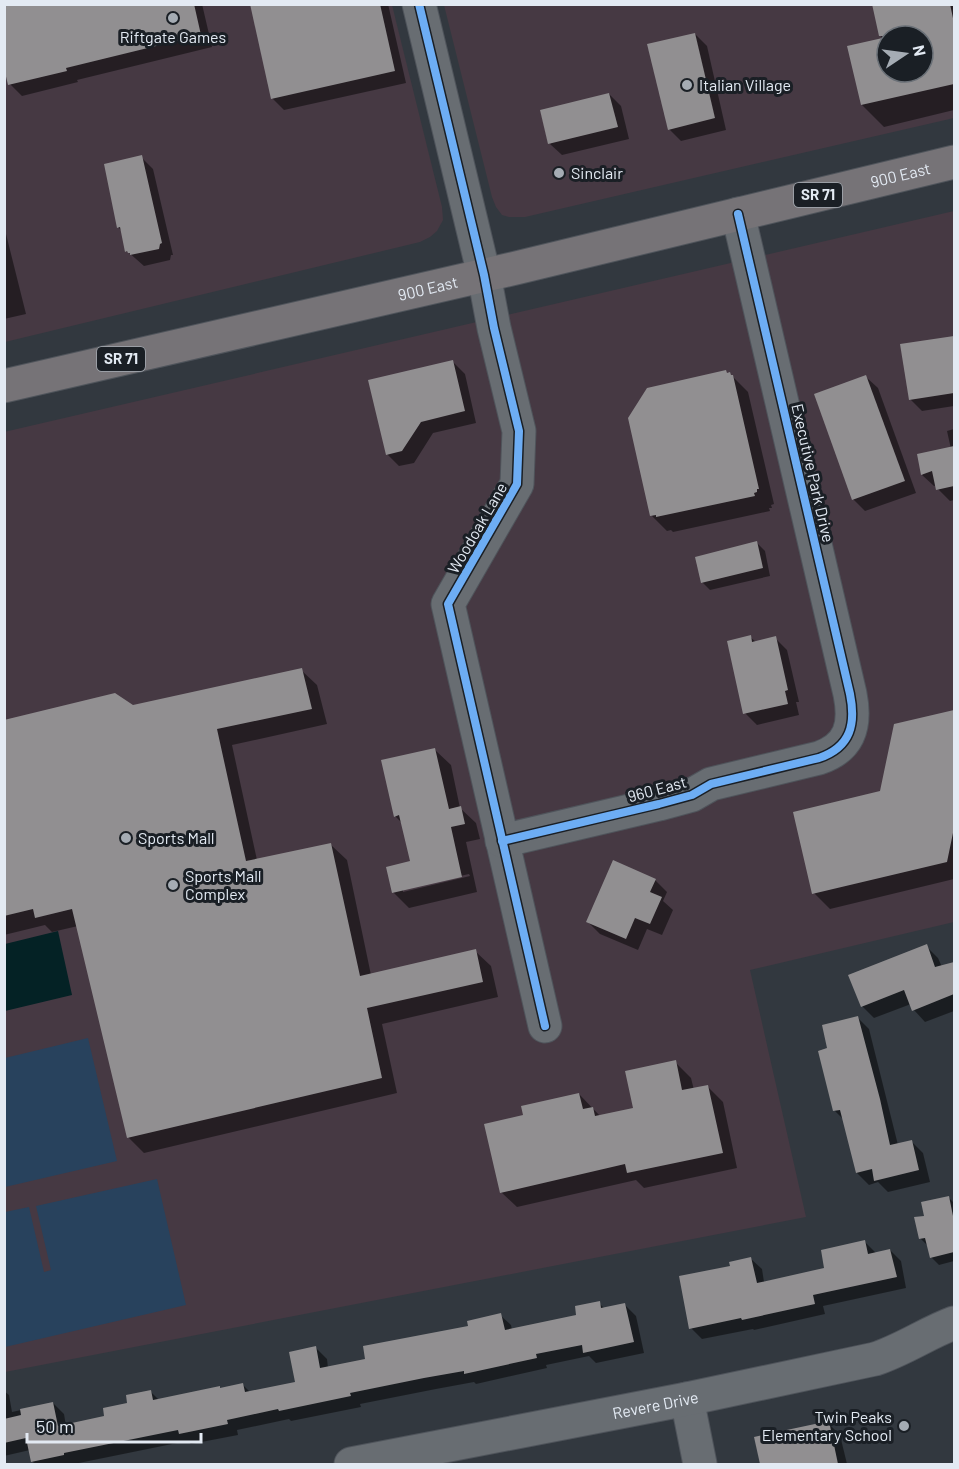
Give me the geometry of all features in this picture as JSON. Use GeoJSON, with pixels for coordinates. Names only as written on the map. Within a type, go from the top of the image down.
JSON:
{"type":"FeatureCollection","features":[{"type":"Feature","properties":{"kind":"main road","name":"900 East"},"geometry":{"type":"LineString","coordinates":[[4,386],[484,275],[954,162]]}},
{"type":"Feature","properties":{"kind":"street","name":"Woodoak Lane"},"geometry":{"type":"LineString","coordinates":[[419,4],[519,430],[518,484],[448,604],[545,1026]]}},
{"type":"Feature","properties":{"kind":"street","name":"Executive Park Drive"},"geometry":{"type":"LineString","coordinates":[[738,214],[850,694],[854,716],[846,738]]}},
{"type":"Feature","properties":{"kind":"street","name":"960 East"},"geometry":{"type":"LineString","coordinates":[[502,841],[659,804],[692,795],[711,784],[819,758],[834,751],[846,738]]}},
{"type":"Feature","properties":{"kind":"street","name":"Revere Drive"},"geometry":{"type":"LineString","coordinates":[[361,1464],[875,1359],[889,1355],[954,1323]]}},
{"type":"Feature","properties":{"kind":"street"},"geometry":{"type":"LineString","coordinates":[[687,1399],[700,1464]]}},
{"type":"Feature","properties":{"kind":"shaded area"},"geometry":{"type":"Polygon","coordinates":[[[4,5],[392,5],[442,207],[443,220],[437,231],[420,242],[5,342],[4,5]]]}},
{"type":"Feature","properties":{"kind":"shaded area"},"geometry":{"type":"Polygon","coordinates":[[[444,5],[954,5],[954,118],[525,217],[502,215],[496,207],[444,5]]]}},
{"type":"Feature","properties":{"kind":"shaded area"},"geometry":{"type":"Polygon","coordinates":[[[954,211],[954,922],[750,970],[806,1217],[5,1372],[4,432],[954,211]]]}},
{"type":"Feature","properties":{"kind":"shaded area"},"geometry":{"type":"Polygon","coordinates":[[[58,931],[72,995],[5,1011],[5,944],[58,931]]]}},
{"type":"Feature","properties":{"kind":"shaded area"},"geometry":{"type":"Polygon","coordinates":[[[88,1038],[117,1161],[5,1187],[5,1058],[88,1038]]]}},
{"type":"Feature","properties":{"kind":"shaded area"},"geometry":{"type":"Polygon","coordinates":[[[157,1179],[186,1305],[5,1347],[5,1212],[29,1207],[44,1272],[51,1270],[36,1206],[157,1179]]]}},
{"type":"Feature","properties":{"kind":"building"},"geometry":{"type":"Polygon","coordinates":[[[4,4],[194,4],[201,35],[66,68],[67,71],[8,85],[4,68],[4,4]]]}},
{"type":"Feature","properties":{"kind":"building"},"geometry":{"type":"Polygon","coordinates":[[[250,4],[380,4],[395,71],[271,99],[250,4]]]}},
{"type":"Feature","properties":{"kind":"building"},"geometry":{"type":"Polygon","coordinates":[[[872,4],[950,4],[954,23],[954,84],[861,105],[847,46],[875,40],[875,84],[935,84],[935,24],[876,24],[872,4]]]}},
{"type":"Feature","properties":{"kind":"building"},"geometry":{"type":"Polygon","coordinates":[[[695,33],[715,118],[668,130],[647,44],[695,33]]]}},
{"type":"Feature","properties":{"kind":"building"},"geometry":{"type":"Polygon","coordinates":[[[609,93],[618,127],[548,144],[540,110],[609,93]]]}},
{"type":"Feature","properties":{"kind":"building"},"geometry":{"type":"Polygon","coordinates":[[[142,155],[162,243],[159,249],[130,255],[127,251],[125,252],[120,227],[117,228],[104,164],[142,155]]]}},
{"type":"Feature","properties":{"kind":"building"},"geometry":{"type":"Polygon","coordinates":[[[954,336],[954,393],[909,400],[900,344],[954,336]]]}},
{"type":"Feature","properties":{"kind":"building"},"geometry":{"type":"Polygon","coordinates":[[[453,360],[465,411],[421,422],[402,451],[386,455],[368,380],[453,360]]]}},
{"type":"Feature","properties":{"kind":"building"},"geometry":{"type":"Polygon","coordinates":[[[726,370],[727,373],[730,372],[733,375],[759,489],[754,493],[755,496],[656,517],[656,515],[650,516],[628,418],[647,388],[726,370]]]}},
{"type":"Feature","properties":{"kind":"building"},"geometry":{"type":"Polygon","coordinates":[[[866,375],[905,481],[852,500],[814,394],[866,375]]]}},
{"type":"Feature","properties":{"kind":"building"},"geometry":{"type":"Polygon","coordinates":[[[954,446],[954,486],[936,490],[932,471],[921,475],[917,454],[954,446]]]}},
{"type":"Feature","properties":{"kind":"building"},"geometry":{"type":"Polygon","coordinates":[[[757,541],[763,568],[701,583],[695,557],[757,541]]]}},
{"type":"Feature","properties":{"kind":"building"},"geometry":{"type":"Polygon","coordinates":[[[751,635],[752,642],[776,636],[788,690],[785,691],[788,704],[743,714],[727,641],[751,635]]]}},
{"type":"Feature","properties":{"kind":"building","name":"Sports Mall Complex"},"geometry":{"type":"Polygon","coordinates":[[[302,668],[312,709],[217,729],[246,861],[331,843],[360,976],[476,949],[483,982],[367,1008],[382,1078],[127,1138],[72,909],[35,918],[33,909],[4,916],[4,720],[115,693],[133,705],[302,668]]]}},
{"type":"Feature","properties":{"kind":"building"},"geometry":{"type":"Polygon","coordinates":[[[954,710],[954,828],[947,862],[812,894],[793,812],[880,791],[894,724],[954,710]]]}},
{"type":"Feature","properties":{"kind":"building"},"geometry":{"type":"Polygon","coordinates":[[[435,748],[449,809],[461,806],[465,824],[451,827],[462,877],[392,893],[386,867],[410,861],[399,815],[394,817],[381,760],[435,748]]]}},
{"type":"Feature","properties":{"kind":"building"},"geometry":{"type":"Polygon","coordinates":[[[613,860],[656,879],[650,892],[662,897],[650,924],[635,918],[626,939],[586,922],[613,860]]]}},
{"type":"Feature","properties":{"kind":"building"},"geometry":{"type":"Polygon","coordinates":[[[927,944],[935,967],[954,962],[954,994],[912,1011],[904,990],[861,1007],[848,975],[927,944]]]}},
{"type":"Feature","properties":{"kind":"building"},"geometry":{"type":"Polygon","coordinates":[[[858,1016],[890,1145],[912,1140],[919,1170],[874,1181],[872,1169],[856,1173],[840,1110],[833,1111],[818,1051],[827,1048],[822,1025],[858,1016]]]}},
{"type":"Feature","properties":{"kind":"building"},"geometry":{"type":"Polygon","coordinates":[[[676,1060],[682,1090],[708,1085],[723,1153],[627,1173],[625,1164],[500,1193],[484,1124],[523,1115],[521,1106],[579,1093],[583,1109],[593,1107],[595,1116],[633,1108],[625,1071],[676,1060]]]}},
{"type":"Feature","properties":{"kind":"building"},"geometry":{"type":"Polygon","coordinates":[[[949,1196],[954,1221],[954,1252],[930,1258],[925,1238],[919,1239],[914,1217],[924,1216],[921,1202],[949,1196]]]}},
{"type":"Feature","properties":{"kind":"building"},"geometry":{"type":"Polygon","coordinates":[[[865,1240],[868,1254],[890,1249],[897,1277],[813,1295],[815,1304],[689,1329],[679,1276],[730,1266],[729,1262],[751,1257],[757,1283],[824,1268],[821,1250],[865,1240]]]}},
{"type":"Feature","properties":{"kind":"building"},"geometry":{"type":"Polygon","coordinates":[[[600,1301],[601,1308],[625,1303],[634,1342],[583,1353],[582,1345],[536,1354],[537,1358],[464,1374],[464,1371],[350,1393],[351,1396],[227,1420],[228,1424],[179,1434],[178,1430],[31,1462],[26,1438],[4,1443],[4,1419],[21,1415],[20,1409],[53,1402],[58,1426],[104,1416],[103,1408],[127,1403],[126,1395],[151,1390],[153,1400],[243,1383],[245,1392],[295,1382],[289,1352],[316,1346],[320,1368],[365,1359],[363,1346],[468,1326],[467,1321],[501,1313],[505,1330],[576,1315],[575,1306],[600,1301]]]}},
{"type":"Feature","properties":{"kind":"building"},"geometry":{"type":"Polygon","coordinates":[[[829,1421],[838,1464],[760,1464],[754,1437],[829,1421]]]}},
{"type":"Feature","properties":{"kind":"cycle path"},"geometry":{"type":"LineString","coordinates":[[419,4],[519,431],[517,484],[448,604],[545,1026]]}},
{"type":"Feature","properties":{"kind":"cycle path"},"geometry":{"type":"LineString","coordinates":[[502,841],[659,804],[692,795],[711,784],[819,758],[838,748],[849,733],[852,715],[850,694],[738,214]]}},
{"type":"Feature","properties":{"kind":"place","name":"Riftgate Games"},"geometry":{"type":"Point","coordinates":[173,18]}},
{"type":"Feature","properties":{"kind":"place","name":"Italian Village"},"geometry":{"type":"Point","coordinates":[687,85]}},
{"type":"Feature","properties":{"kind":"place","name":"Sinclair"},"geometry":{"type":"Point","coordinates":[559,173]}},
{"type":"Feature","properties":{"kind":"place","name":"Sports Mall"},"geometry":{"type":"Point","coordinates":[126,838]}},
{"type":"Feature","properties":{"kind":"place","name":"Sports Mall Complex"},"geometry":{"type":"Point","coordinates":[173,885]}},
{"type":"Feature","properties":{"kind":"place","name":"Twin Peaks Elementary School"},"geometry":{"type":"Point","coordinates":[904,1426]}}]}
